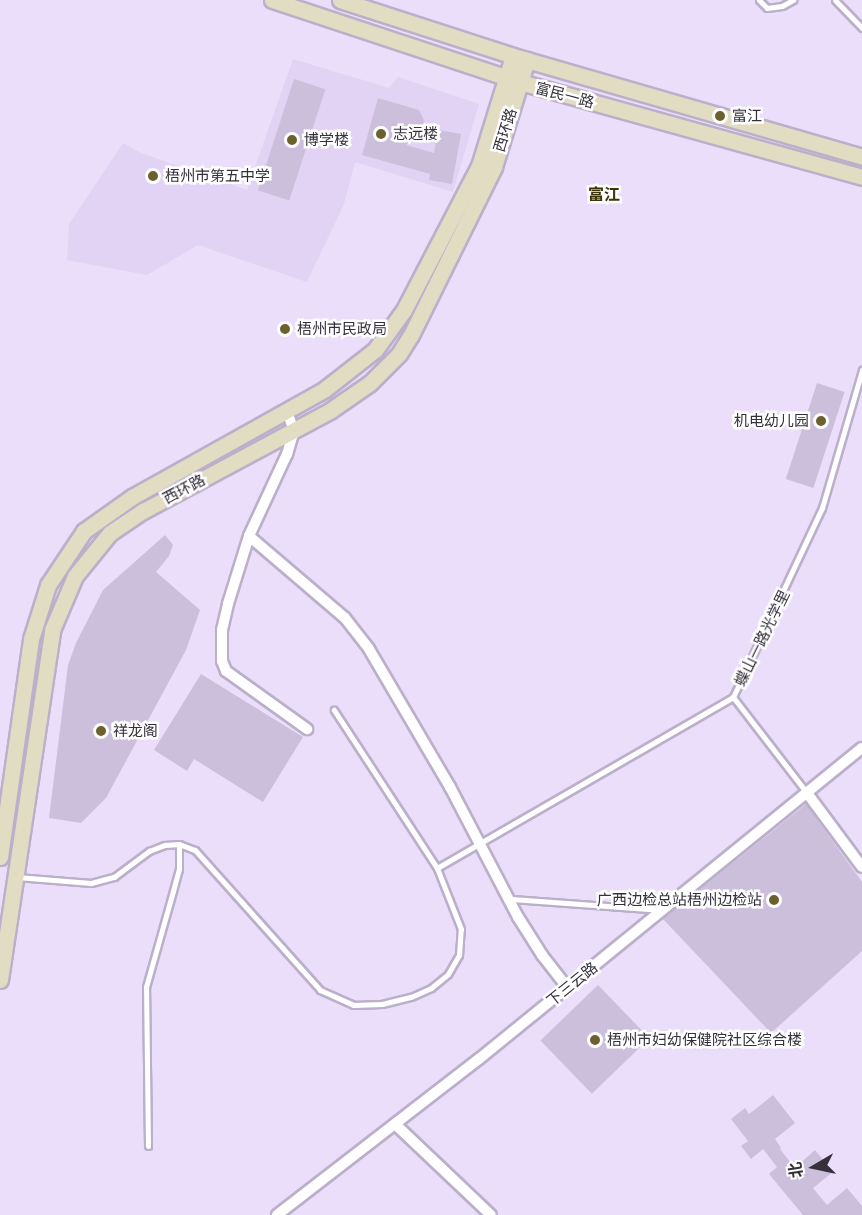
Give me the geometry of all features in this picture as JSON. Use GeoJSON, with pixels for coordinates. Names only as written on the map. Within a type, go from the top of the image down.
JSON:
{"type":"FeatureCollection","features":[{"type":"Feature","properties":{"kind":"main road","name":"富民一路"},"geometry":{"type":"LineString","coordinates":[[272,0],[513,80],[862,177]]}},
{"type":"Feature","properties":{"kind":"main road"},"geometry":{"type":"LineString","coordinates":[[348,1],[520,58],[862,157]]}},
{"type":"Feature","properties":{"kind":"main road"},"geometry":{"type":"LineString","coordinates":[[513,80],[520,58]]}},
{"type":"Feature","properties":{"kind":"main road","name":"西环路"},"geometry":{"type":"LineString","coordinates":[[0,857],[31,639],[48,585],[84,531],[132,497],[287,412],[360,363],[375,350],[399,318],[479,166],[513,80]]}},
{"type":"Feature","properties":{"kind":"main road","name":"西环路"},"geometry":{"type":"LineString","coordinates":[[0,980],[52,630],[75,576],[110,532],[143,511],[331,410],[370,383],[399,354],[411,335],[494,167],[513,80]]}},
{"type":"Feature","properties":{"kind":"street"},"geometry":{"type":"LineString","coordinates":[[345,24],[348,1]]}},
{"type":"Feature","properties":{"kind":"street"},"geometry":{"type":"LineString","coordinates":[[287,412],[294,430],[287,454],[249,536],[228,604],[222,639],[222,661],[226,671],[307,729]]}},
{"type":"Feature","properties":{"kind":"street"},"geometry":{"type":"LineString","coordinates":[[249,536],[345,618],[369,649],[450,787],[509,899],[542,955],[567,987]]}},
{"type":"Feature","properties":{"kind":"street","name":"下三云路"},"geometry":{"type":"LineString","coordinates":[[278,1215],[567,987],[862,748]]}},
{"type":"Feature","properties":{"kind":"street"},"geometry":{"type":"LineString","coordinates":[[807,793],[862,867]]}},
{"type":"Feature","properties":{"kind":"street"},"geometry":{"type":"LineString","coordinates":[[395,1124],[491,1215]]}},
{"type":"Feature","properties":{"kind":"lane"},"geometry":{"type":"LineString","coordinates":[[759,0],[767,8],[782,6],[793,0]]}},
{"type":"Feature","properties":{"kind":"lane"},"geometry":{"type":"LineString","coordinates":[[835,0],[862,28]]}},
{"type":"Feature","properties":{"kind":"lane","name":"蝶山一路光学里"},"geometry":{"type":"LineString","coordinates":[[437,868],[733,697],[822,508],[862,370]]}},
{"type":"Feature","properties":{"kind":"lane"},"geometry":{"type":"LineString","coordinates":[[733,697],[807,793]]}},
{"type":"Feature","properties":{"kind":"lane"},"geometry":{"type":"LineString","coordinates":[[15,876],[91,883],[114,877],[149,850],[179,844],[195,850],[320,990],[353,1005],[382,1004],[411,998],[431,988],[448,974],[459,955],[461,929],[437,868],[334,711]]}},
{"type":"Feature","properties":{"kind":"lane"},"geometry":{"type":"LineString","coordinates":[[148,1146],[146,987],[174,891],[179,869],[179,844]]}},
{"type":"Feature","properties":{"kind":"lane"},"geometry":{"type":"LineString","coordinates":[[509,899],[663,910]]}},
{"type":"Feature","properties":{"kind":"shaded area","name":"梧州市第五中学"},"geometry":{"type":"Polygon","coordinates":[[[293,59],[389,88],[398,77],[479,104],[453,192],[355,162],[344,204],[307,282],[198,245],[147,275],[67,260],[69,224],[123,143],[141,153],[247,190],[293,59]]]}},
{"type":"Feature","properties":{"kind":"building","name":"博学楼"},"geometry":{"type":"Polygon","coordinates":[[[294,79],[325,89],[289,200],[258,190],[294,79]]]}},
{"type":"Feature","properties":{"kind":"building","name":"志远楼"},"geometry":{"type":"Polygon","coordinates":[[[378,98],[419,110],[424,120],[423,127],[406,145],[434,153],[438,130],[461,134],[452,184],[429,180],[430,174],[362,155],[378,98]]]}},
{"type":"Feature","properties":{"kind":"building"},"geometry":{"type":"Polygon","coordinates":[[[817,383],[845,392],[813,488],[786,479],[817,383]]]}},
{"type":"Feature","properties":{"kind":"building","name":"祥龙阁"},"geometry":{"type":"Polygon","coordinates":[[[165,535],[173,545],[169,556],[156,572],[200,610],[186,650],[106,798],[81,823],[49,818],[68,665],[76,643],[103,590],[165,535]]]}},
{"type":"Feature","properties":{"kind":"building"},"geometry":{"type":"Polygon","coordinates":[[[201,674],[303,737],[263,802],[194,759],[187,771],[154,750],[201,674]]]}},
{"type":"Feature","properties":{"kind":"building","name":"广西边检总站梧州边检站"},"geometry":{"type":"Polygon","coordinates":[[[806,804],[862,882],[862,951],[771,1033],[663,919],[806,804]]]}},
{"type":"Feature","properties":{"kind":"building","name":"梧州市妇幼保健院社区综合楼"},"geometry":{"type":"Polygon","coordinates":[[[598,985],[649,1038],[592,1094],[540,1041],[598,985]]]}},
{"type":"Feature","properties":{"kind":"building"},"geometry":{"type":"Polygon","coordinates":[[[773,1095],[795,1123],[775,1139],[780,1149],[795,1168],[815,1150],[833,1172],[813,1188],[827,1205],[847,1188],[862,1206],[862,1215],[803,1215],[769,1174],[777,1167],[763,1149],[751,1159],[741,1146],[748,1141],[731,1119],[745,1108],[749,1114],[773,1095]]]}},
{"type":"Feature","properties":{"kind":"place","name":"富江"},"geometry":{"type":"Point","coordinates":[720,116]}},
{"type":"Feature","properties":{"kind":"place","name":"志远楼"},"geometry":{"type":"Point","coordinates":[381,134]}},
{"type":"Feature","properties":{"kind":"place","name":"博学楼"},"geometry":{"type":"Point","coordinates":[292,140]}},
{"type":"Feature","properties":{"kind":"place","name":"梧州市第五中学"},"geometry":{"type":"Point","coordinates":[153,176]}},
{"type":"Feature","properties":{"kind":"place","name":"梧州市民政局"},"geometry":{"type":"Point","coordinates":[285,329]}},
{"type":"Feature","properties":{"kind":"place","name":"机电幼儿园"},"geometry":{"type":"Point","coordinates":[821,421]}},
{"type":"Feature","properties":{"kind":"place","name":"祥龙阁"},"geometry":{"type":"Point","coordinates":[101,731]}},
{"type":"Feature","properties":{"kind":"place","name":"广西边检总站梧州边检站"},"geometry":{"type":"Point","coordinates":[774,900]}},
{"type":"Feature","properties":{"kind":"place","name":"梧州市妇幼保健院社区综合楼"},"geometry":{"type":"Point","coordinates":[595,1040]}},
{"type":"Feature","properties":{"kind":"district","name":"富江"},"geometry":{"type":"Point","coordinates":[604,195]}}]}
